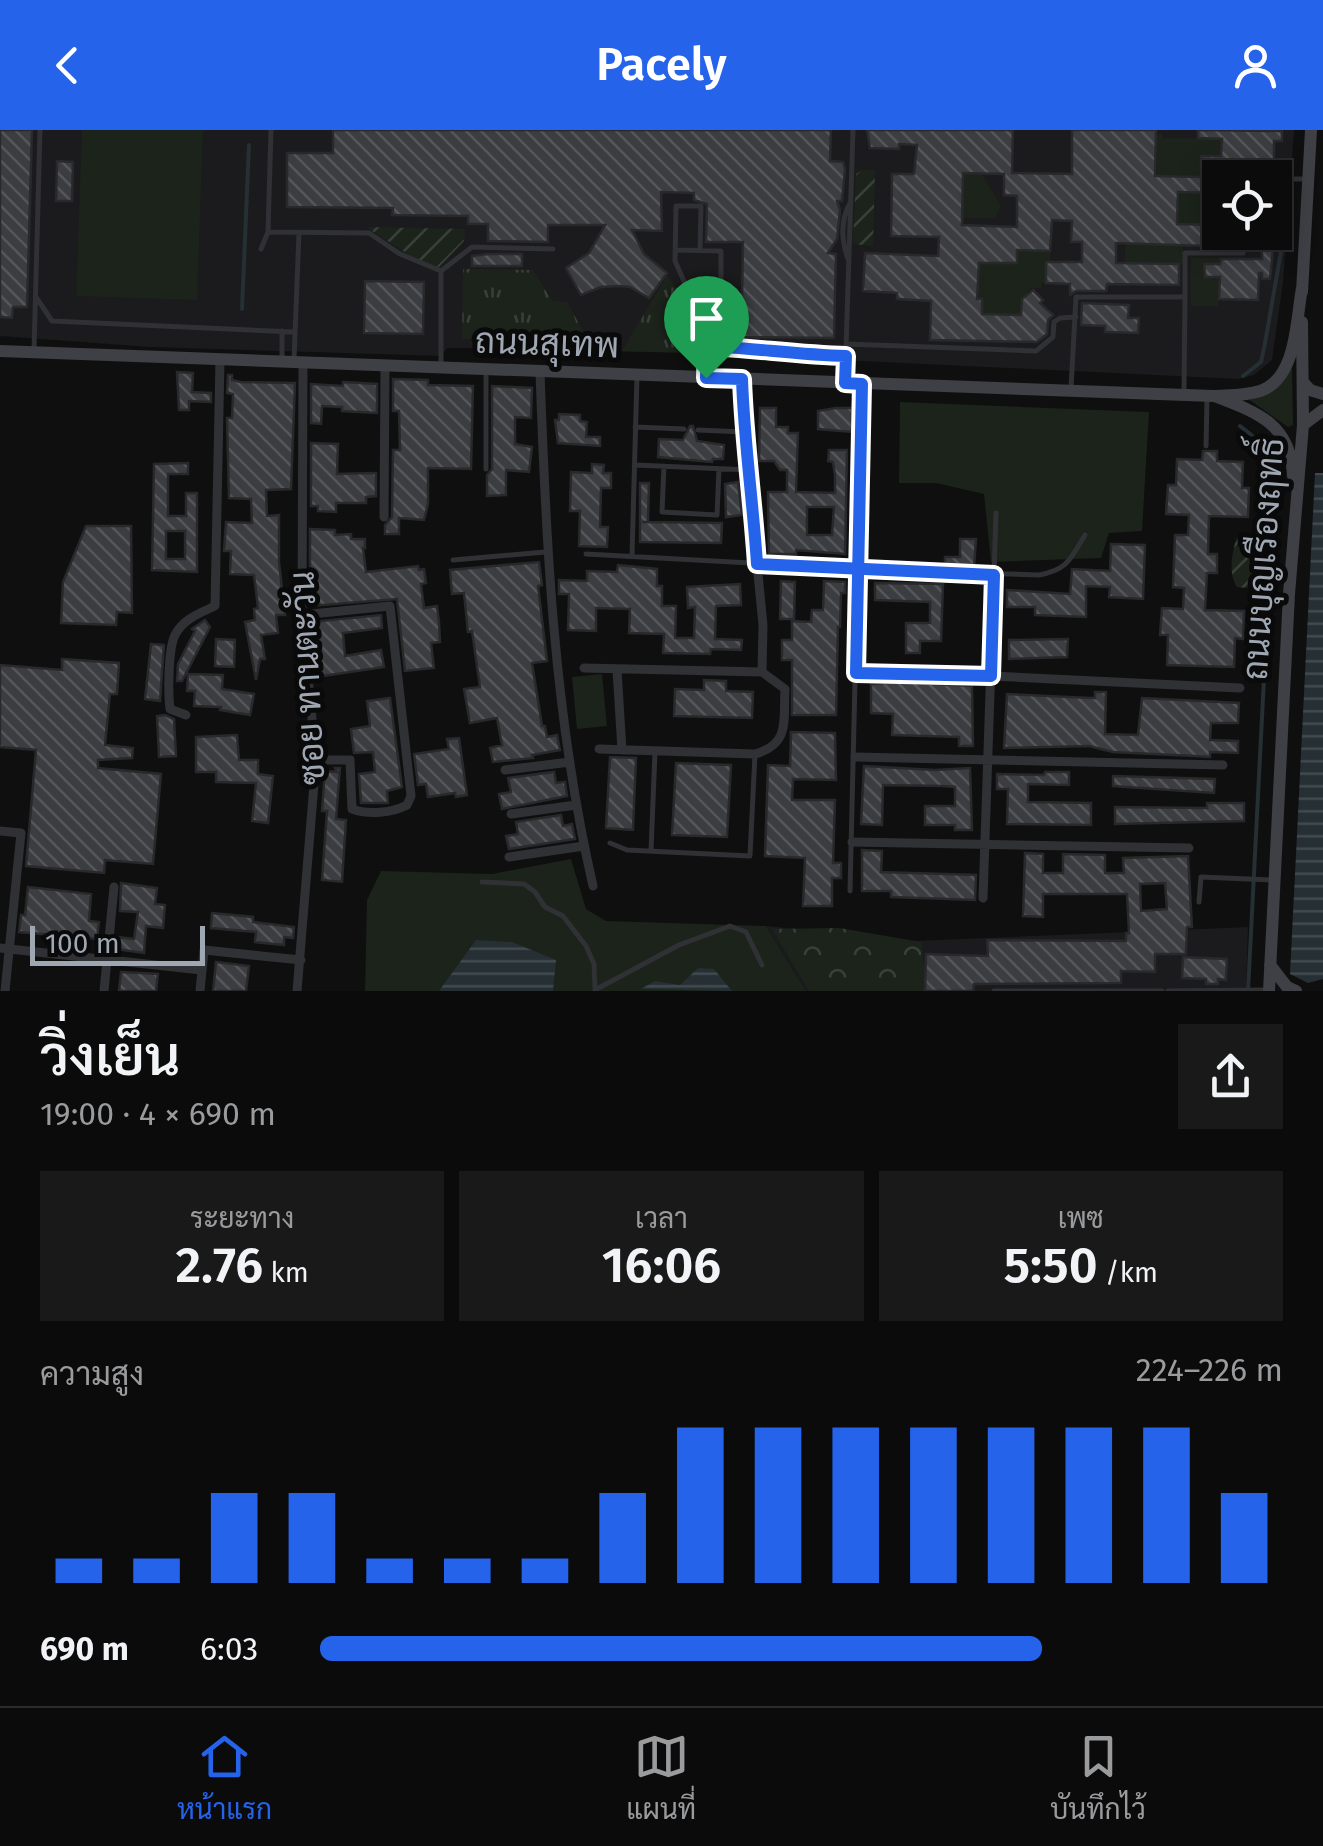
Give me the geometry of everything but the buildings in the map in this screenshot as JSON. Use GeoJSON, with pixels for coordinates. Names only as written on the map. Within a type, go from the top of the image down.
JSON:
{"type":"FeatureCollection","features":[{"type":"Feature","properties":{"kind":"main road","name":"ถนนบุญเรืองฤทธิ์"},"geometry":{"type":"LineString","coordinates":[[1269,990],[1270,880],[1302,425],[1302,288],[1311,130]]}},
{"type":"Feature","properties":{"kind":"main road","name":"ถนนสุเทพ"},"geometry":{"type":"LineString","coordinates":[[0,351],[1210,395],[1264,390],[1282,373],[1290,357],[1302,288]]}},
{"type":"Feature","properties":{"kind":"main road"},"geometry":{"type":"LineString","coordinates":[[1303,382],[1310,390],[1323,394]]}},
{"type":"Feature","properties":{"kind":"main road","name":"ถนนสุเทพ"},"geometry":{"type":"LineString","coordinates":[[1210,395],[1256,411],[1282,436],[1292,461],[1294,509]]}},
{"type":"Feature","properties":{"kind":"main road"},"geometry":{"type":"LineString","coordinates":[[1302,425],[1323,410]]}},
{"type":"Feature","properties":{"kind":"main road"},"geometry":{"type":"LineString","coordinates":[[1270,965],[1287,987],[1296,991]]}},
{"type":"Feature","properties":{"kind":"street"},"geometry":{"type":"LineString","coordinates":[[186,716],[170,709],[172,655],[174,635],[191,617],[215,606],[220,360]]}},
{"type":"Feature","properties":{"kind":"street","name":"ซอย ทานตะวัน"},"geometry":{"type":"LineString","coordinates":[[293,363],[302,615],[316,760],[297,991]]}},
{"type":"Feature","properties":{"kind":"street"},"geometry":{"type":"LineString","coordinates":[[384,516],[386,367]]}},
{"type":"Feature","properties":{"kind":"street"},"geometry":{"type":"LineString","coordinates":[[540,372],[546,552],[576,806],[594,886]]}},
{"type":"Feature","properties":{"kind":"street"},"geometry":{"type":"LineString","coordinates":[[757,564],[763,624],[762,672]]}},
{"type":"Feature","properties":{"kind":"street"},"geometry":{"type":"LineString","coordinates":[[983,898],[994,575]]}},
{"type":"Feature","properties":{"kind":"street"},"geometry":{"type":"LineString","coordinates":[[302,615],[390,606],[411,796],[407,805],[397,810],[361,812],[352,808],[350,760],[316,760]]}},
{"type":"Feature","properties":{"kind":"street"},"geometry":{"type":"LineString","coordinates":[[584,668],[762,672],[785,689],[782,734],[771,750],[755,754],[599,749]]}},
{"type":"Feature","properties":{"kind":"street"},"geometry":{"type":"LineString","coordinates":[[617,670],[622,750]]}},
{"type":"Feature","properties":{"kind":"street"},"geometry":{"type":"LineString","coordinates":[[856,673],[1240,688]]}},
{"type":"Feature","properties":{"kind":"street"},"geometry":{"type":"LineString","coordinates":[[855,758],[1223,765]]}},
{"type":"Feature","properties":{"kind":"street"},"geometry":{"type":"LineString","coordinates":[[505,770],[570,762]]}},
{"type":"Feature","properties":{"kind":"street"},"geometry":{"type":"LineString","coordinates":[[511,814],[576,806]]}},
{"type":"Feature","properties":{"kind":"street"},"geometry":{"type":"LineString","coordinates":[[0,831],[21,834],[5,948],[6,991]]}},
{"type":"Feature","properties":{"kind":"street"},"geometry":{"type":"LineString","coordinates":[[852,842],[1189,848]]}},
{"type":"Feature","properties":{"kind":"street"},"geometry":{"type":"LineString","coordinates":[[509,856],[584,846]]}},
{"type":"Feature","properties":{"kind":"street"},"geometry":{"type":"LineString","coordinates":[[104,991],[114,887]]}},
{"type":"Feature","properties":{"kind":"street"},"geometry":{"type":"LineString","coordinates":[[5,948],[201,970]]}},
{"type":"Feature","properties":{"kind":"street"},"geometry":{"type":"LineString","coordinates":[[200,991],[204,950],[301,960]]}},
{"type":"Feature","properties":{"kind":"lane"},"geometry":{"type":"LineString","coordinates":[[34,352],[40,130]]}},
{"type":"Feature","properties":{"kind":"lane"},"geometry":{"type":"LineString","coordinates":[[262,249],[268,232],[271,130]]}},
{"type":"Feature","properties":{"kind":"lane"},"geometry":{"type":"LineString","coordinates":[[845,383],[849,262],[842,242],[843,215],[851,202],[853,130]]}},
{"type":"Feature","properties":{"kind":"lane"},"geometry":{"type":"LineString","coordinates":[[1292,179],[1308,179]]}},
{"type":"Feature","properties":{"kind":"lane"},"geometry":{"type":"LineString","coordinates":[[700,250],[701,206],[676,206],[675,260],[707,332],[706,378]]}},
{"type":"Feature","properties":{"kind":"lane"},"geometry":{"type":"LineString","coordinates":[[268,232],[369,233],[400,254],[441,271]]}},
{"type":"Feature","properties":{"kind":"lane"},"geometry":{"type":"LineString","coordinates":[[293,363],[299,233]]}},
{"type":"Feature","properties":{"kind":"lane"},"geometry":{"type":"LineString","coordinates":[[441,271],[472,247],[553,249]]}},
{"type":"Feature","properties":{"kind":"lane"},"geometry":{"type":"LineString","coordinates":[[675,250],[720,251],[720,304],[707,332]]}},
{"type":"Feature","properties":{"kind":"lane"},"geometry":{"type":"LineString","coordinates":[[1184,394],[1185,253],[1243,254]]}},
{"type":"Feature","properties":{"kind":"lane"},"geometry":{"type":"LineString","coordinates":[[441,271],[441,369]]}},
{"type":"Feature","properties":{"kind":"lane"},"geometry":{"type":"LineString","coordinates":[[36,296],[52,321],[295,332]]}},
{"type":"Feature","properties":{"kind":"lane"},"geometry":{"type":"LineString","coordinates":[[1071,391],[1076,296],[1185,297]]}},
{"type":"Feature","properties":{"kind":"lane"},"geometry":{"type":"LineString","coordinates":[[846,344],[1036,351],[1053,336],[1054,322],[1076,317]]}},
{"type":"Feature","properties":{"kind":"lane"},"geometry":{"type":"LineString","coordinates":[[282,331],[293,363]]}},
{"type":"Feature","properties":{"kind":"lane"},"geometry":{"type":"LineString","coordinates":[[707,346],[846,356]]}},
{"type":"Feature","properties":{"kind":"lane"},"geometry":{"type":"LineString","coordinates":[[486,370],[486,469]]}},
{"type":"Feature","properties":{"kind":"lane"},"geometry":{"type":"LineString","coordinates":[[632,556],[637,376]]}},
{"type":"Feature","properties":{"kind":"lane"},"geometry":{"type":"LineString","coordinates":[[742,379],[757,564]]}},
{"type":"Feature","properties":{"kind":"lane"},"geometry":{"type":"LineString","coordinates":[[850,890],[862,384]]}},
{"type":"Feature","properties":{"kind":"lane"},"geometry":{"type":"LineString","coordinates":[[1206,446],[1210,395]]}},
{"type":"Feature","properties":{"kind":"lane"},"geometry":{"type":"LineString","coordinates":[[635,427],[684,429]]}},
{"type":"Feature","properties":{"kind":"lane"},"geometry":{"type":"LineString","coordinates":[[698,430],[744,432]]}},
{"type":"Feature","properties":{"kind":"lane"},"geometry":{"type":"LineString","coordinates":[[635,465],[750,470]]}},
{"type":"Feature","properties":{"kind":"lane"},"geometry":{"type":"LineString","coordinates":[[664,466],[662,512],[717,515],[719,468]]}},
{"type":"Feature","properties":{"kind":"lane"},"geometry":{"type":"LineString","coordinates":[[994,575],[996,514]]}},
{"type":"Feature","properties":{"kind":"lane"},"geometry":{"type":"LineString","coordinates":[[586,554],[994,575],[1057,572],[1068,563],[1085,535]]}},
{"type":"Feature","properties":{"kind":"lane"},"geometry":{"type":"LineString","coordinates":[[453,560],[546,552]]}},
{"type":"Feature","properties":{"kind":"lane"},"geometry":{"type":"LineString","coordinates":[[651,851],[655,752]]}},
{"type":"Feature","properties":{"kind":"lane"},"geometry":{"type":"LineString","coordinates":[[610,843],[623,850],[750,856],[755,754]]}},
{"type":"Feature","properties":{"kind":"lane"},"geometry":{"type":"LineString","coordinates":[[1200,902],[1201,877],[1270,880]]}},
{"type":"Feature","properties":{"kind":"lane"},"geometry":{"type":"LineString","coordinates":[[482,882],[524,884],[545,906],[563,916],[586,946],[594,964],[595,990],[679,945],[730,926],[746,932],[762,965]]}},
{"type":"Feature","properties":{"kind":"lane"},"geometry":{"type":"LineString","coordinates":[[994,991],[1269,990]]}},
{"type":"Feature","properties":{"kind":"shaded area"},"geometry":{"type":"Polygon","coordinates":[[[0,130],[1294,130],[1292,160],[1202,160],[1202,250],[1285,250],[1272,360],[1254,375],[1238,379],[696,353],[497,349],[492,343],[481,343],[475,348],[447,348],[441,356],[150,347],[0,336],[0,130]]]}},
{"type":"Feature","properties":{"kind":"shaded area"},"geometry":{"type":"Polygon","coordinates":[[[1315,473],[1323,473],[1323,979],[1308,983],[1290,974],[1315,473]]]}},
{"type":"Feature","properties":{"kind":"shaded area"},"geometry":{"type":"Polygon","coordinates":[[[766,926],[914,941],[1248,927],[1246,991],[806,991],[766,926]]]}},
{"type":"Feature","properties":{"kind":"shaded area"},"geometry":{"type":"Polygon","coordinates":[[[476,940],[512,942],[556,960],[553,991],[439,991],[476,940]]]}},
{"type":"Feature","properties":{"kind":"shaded area"},"geometry":{"type":"Polygon","coordinates":[[[698,968],[714,969],[732,991],[641,989],[655,981],[680,985],[698,968]]]}},
{"type":"Feature","properties":{"kind":"green space"},"geometry":{"type":"Polygon","coordinates":[[[82,130],[203,130],[197,300],[76,296],[82,130]]]}},
{"type":"Feature","properties":{"kind":"green space"},"geometry":{"type":"Polygon","coordinates":[[[1157,134],[1162,134],[1162,138],[1222,139],[1230,156],[1201,156],[1201,177],[1157,176],[1157,134]]]}},
{"type":"Feature","properties":{"kind":"green space"},"geometry":{"type":"Polygon","coordinates":[[[875,170],[873,246],[853,244],[856,174],[875,170]]]}},
{"type":"Feature","properties":{"kind":"green space"},"geometry":{"type":"Polygon","coordinates":[[[963,173],[982,174],[1001,206],[995,218],[962,218],[963,173]]]}},
{"type":"Feature","properties":{"kind":"green space"},"geometry":{"type":"Polygon","coordinates":[[[1168,192],[1202,192],[1202,225],[1155,224],[1177,220],[1178,204],[1168,204],[1168,192]]]}},
{"type":"Feature","properties":{"kind":"green space"},"geometry":{"type":"Polygon","coordinates":[[[366,227],[465,229],[464,241],[439,267],[425,265],[366,227]]]}},
{"type":"Feature","properties":{"kind":"green space"},"geometry":{"type":"Polygon","coordinates":[[[1125,243],[1183,244],[1183,264],[1125,263],[1125,243]]]}},
{"type":"Feature","properties":{"kind":"green space"},"geometry":{"type":"Polygon","coordinates":[[[979,249],[994,263],[1016,263],[1017,250],[1050,251],[1046,283],[1041,283],[1041,288],[1031,288],[1022,299],[1021,315],[982,314],[974,299],[978,293],[979,249]]]}},
{"type":"Feature","properties":{"kind":"green space"},"geometry":{"type":"Polygon","coordinates":[[[1191,258],[1221,258],[1218,306],[1191,306],[1191,258]]]}},
{"type":"Feature","properties":{"kind":"green space"},"geometry":{"type":"Polygon","coordinates":[[[463,269],[533,270],[552,301],[567,302],[589,342],[462,339],[463,269]]]}},
{"type":"Feature","properties":{"kind":"green space"},"geometry":{"type":"Polygon","coordinates":[[[667,276],[689,312],[696,353],[622,351],[667,276]]]}},
{"type":"Feature","properties":{"kind":"green space"},"geometry":{"type":"Polygon","coordinates":[[[1292,366],[1293,425],[1288,427],[1248,399],[1275,389],[1292,366]]]}},
{"type":"Feature","properties":{"kind":"green space"},"geometry":{"type":"Polygon","coordinates":[[[900,402],[1149,412],[1142,531],[1109,533],[1101,558],[991,562],[984,494],[936,483],[899,483],[900,402]]]}},
{"type":"Feature","properties":{"kind":"green space"},"geometry":{"type":"Polygon","coordinates":[[[1250,534],[1258,551],[1255,579],[1253,585],[1237,587],[1232,570],[1236,539],[1250,534]]]}},
{"type":"Feature","properties":{"kind":"green space"},"geometry":{"type":"Polygon","coordinates":[[[602,674],[607,726],[577,729],[572,677],[602,674]]]}},
{"type":"Feature","properties":{"kind":"green space"},"geometry":{"type":"Polygon","coordinates":[[[571,859],[586,909],[606,921],[766,926],[806,991],[365,991],[367,900],[381,871],[492,874],[571,859]]]}},
{"type":"Feature","properties":{"kind":"green space"},"geometry":{"type":"Polygon","coordinates":[[[839,928],[921,942],[927,991],[809,991],[772,929],[839,928]]]}},
{"type":"Feature","properties":{"kind":"waterway"},"geometry":{"type":"LineString","coordinates":[[242,309],[249,145]]}},
{"type":"Feature","properties":{"kind":"waterway"},"geometry":{"type":"LineString","coordinates":[[1243,376],[1261,362],[1281,250]]}},
{"type":"Feature","properties":{"kind":"waterway"},"geometry":{"type":"LineString","coordinates":[[1240,426],[1259,441],[1275,463],[1248,991]]}},
{"type":"Feature","properties":{"kind":"route"},"geometry":{"type":"LineString","coordinates":[[706,378],[707,346],[846,356],[845,383],[862,384],[858,569],[856,673],[991,676],[994,575],[858,569],[757,564],[742,379],[706,378]]}}]}
